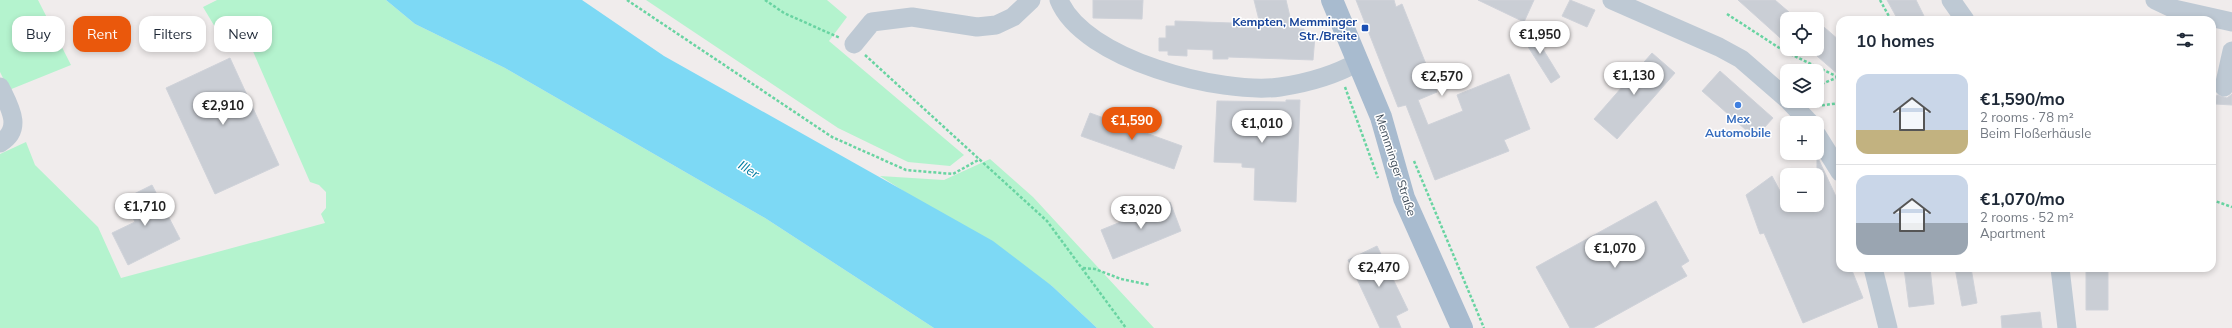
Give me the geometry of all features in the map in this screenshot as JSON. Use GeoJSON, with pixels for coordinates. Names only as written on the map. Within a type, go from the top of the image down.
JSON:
{"type":"FeatureCollection","features":[{"type":"Feature","properties":{"kind":"main road","name":"Memminger Straße"},"geometry":{"type":"LineString","coordinates":[[1332,0],[1381,117],[1404,198],[1462,328]]}},
{"type":"Feature","properties":{"kind":"street"},"geometry":{"type":"LineString","coordinates":[[854,44],[872,22],[912,17],[984,26],[996,25],[1013,17],[1031,0]]}},
{"type":"Feature","properties":{"kind":"street"},"geometry":{"type":"LineString","coordinates":[[1059,0],[1081,30],[1108,48],[1145,65],[1204,81],[1239,86],[1280,87],[1340,72],[1358,62]]}},
{"type":"Feature","properties":{"kind":"street"},"geometry":{"type":"LineString","coordinates":[[1612,0],[1719,47],[1741,59],[1780,93]]}},
{"type":"Feature","properties":{"kind":"street"},"geometry":{"type":"LineString","coordinates":[[1951,0],[1962,16]]}},
{"type":"Feature","properties":{"kind":"street"},"geometry":{"type":"LineString","coordinates":[[2155,0],[2173,14],[2188,16]]}},
{"type":"Feature","properties":{"kind":"street"},"geometry":{"type":"LineString","coordinates":[[2216,20],[2232,22]]}},
{"type":"Feature","properties":{"kind":"street"},"geometry":{"type":"LineString","coordinates":[[2224,87],[2232,50]]}},
{"type":"Feature","properties":{"kind":"street"},"geometry":{"type":"LineString","coordinates":[[0,87],[13,114],[14,126],[6,140],[0,143]]}},
{"type":"Feature","properties":{"kind":"street"},"geometry":{"type":"LineString","coordinates":[[1796,108],[1803,116]]}},
{"type":"Feature","properties":{"kind":"street"},"geometry":{"type":"LineString","coordinates":[[1824,146],[1836,166]]}},
{"type":"Feature","properties":{"kind":"street"},"geometry":{"type":"LineString","coordinates":[[1874,272],[1888,328]]}},
{"type":"Feature","properties":{"kind":"street"},"geometry":{"type":"LineString","coordinates":[[2060,272],[2067,328]]}},
{"type":"Feature","properties":{"kind":"path"},"geometry":{"type":"LineString","coordinates":[[627,0],[832,137],[906,170],[953,174],[980,159]]}},
{"type":"Feature","properties":{"kind":"path"},"geometry":{"type":"LineString","coordinates":[[765,0],[784,13],[854,44],[1047,221],[1126,328]]}},
{"type":"Feature","properties":{"kind":"path"},"geometry":{"type":"LineString","coordinates":[[1880,0],[1889,16]]}},
{"type":"Feature","properties":{"kind":"path"},"geometry":{"type":"LineString","coordinates":[[1727,14],[1784,51],[1836,77]]}},
{"type":"Feature","properties":{"kind":"path"},"geometry":{"type":"LineString","coordinates":[[1824,83],[1836,79]]}},
{"type":"Feature","properties":{"kind":"path"},"geometry":{"type":"LineString","coordinates":[[1411,154],[1484,328]]}},
{"type":"Feature","properties":{"kind":"path"},"geometry":{"type":"LineString","coordinates":[[2216,201],[2232,207]]}},
{"type":"Feature","properties":{"kind":"path"},"geometry":{"type":"LineString","coordinates":[[1082,268],[1095,269],[1121,279],[1150,285]]}},
{"type":"Feature","properties":{"kind":"green space"},"geometry":{"type":"Polygon","coordinates":[[[0,0],[38,0],[46,16],[12,16],[12,52],[64,52],[71,65],[9,90],[0,72],[0,0]]]}},
{"type":"Feature","properties":{"kind":"green space"},"geometry":{"type":"Polygon","coordinates":[[[217,0],[386,0],[415,24],[505,68],[765,218],[934,328],[0,328],[0,154],[26,142],[35,165],[98,227],[121,278],[325,223],[321,214],[326,208],[326,192],[319,185],[310,182],[253,52],[272,52],[272,16],[214,16],[214,25],[203,7],[217,0]]]}},
{"type":"Feature","properties":{"kind":"green space"},"geometry":{"type":"Polygon","coordinates":[[[646,0],[827,0],[847,17],[829,41],[964,155],[950,166],[908,162],[838,128],[646,0]]]}},
{"type":"Feature","properties":{"kind":"green space"},"geometry":{"type":"Polygon","coordinates":[[[990,159],[1033,197],[1154,328],[1097,328],[1052,286],[880,176],[944,180],[990,159]]]}},
{"type":"Feature","properties":{"kind":"water","name":"Iller"},"geometry":{"type":"Polygon","coordinates":[[[386,0],[582,0],[664,56],[993,241],[1052,286],[1097,328],[934,328],[765,218],[505,68],[415,24],[386,0]]]}},
{"type":"Feature","properties":{"kind":"building"},"geometry":{"type":"Polygon","coordinates":[[[1093,0],[1143,0],[1142,19],[1093,18],[1093,0]]]}},
{"type":"Feature","properties":{"kind":"building"},"geometry":{"type":"Polygon","coordinates":[[[1254,0],[1286,0],[1291,21],[1300,22],[1299,29],[1304,29],[1304,35],[1315,36],[1313,60],[1228,57],[1228,59],[1213,59],[1213,50],[1187,49],[1187,56],[1168,55],[1168,51],[1159,51],[1159,38],[1166,38],[1166,26],[1175,26],[1175,21],[1260,24],[1254,0]]]}},
{"type":"Feature","properties":{"kind":"building"},"geometry":{"type":"Polygon","coordinates":[[[1356,0],[1394,0],[1396,7],[1402,4],[1437,92],[1418,100],[1428,125],[1463,111],[1457,95],[1509,74],[1530,129],[1504,140],[1509,151],[1435,180],[1406,105],[1398,107],[1356,0]]]}},
{"type":"Feature","properties":{"kind":"building"},"geometry":{"type":"Polygon","coordinates":[[[1478,0],[1534,0],[1524,22],[1478,0]]]}},
{"type":"Feature","properties":{"kind":"building"},"geometry":{"type":"Polygon","coordinates":[[[1570,0],[1595,10],[1587,27],[1562,16],[1570,0]]]}},
{"type":"Feature","properties":{"kind":"building"},"geometry":{"type":"Polygon","coordinates":[[[1738,0],[1775,0],[1789,12],[1780,12],[1780,38],[1738,0]]]}},
{"type":"Feature","properties":{"kind":"building"},"geometry":{"type":"Polygon","coordinates":[[[1887,0],[1916,0],[1924,16],[1896,16],[1887,0]]]}},
{"type":"Feature","properties":{"kind":"building"},"geometry":{"type":"Polygon","coordinates":[[[1824,27],[1836,38],[1836,73],[1817,56],[1824,56],[1824,27]]]}},
{"type":"Feature","properties":{"kind":"building"},"geometry":{"type":"Polygon","coordinates":[[[1530,28],[1560,77],[1551,83],[1520,34],[1530,28]]]}},
{"type":"Feature","properties":{"kind":"building"},"geometry":{"type":"Polygon","coordinates":[[[1652,53],[1675,73],[1617,139],[1594,119],[1652,53]]]}},
{"type":"Feature","properties":{"kind":"building"},"geometry":{"type":"Polygon","coordinates":[[[230,58],[279,165],[215,194],[166,88],[230,58]]]}},
{"type":"Feature","properties":{"kind":"building","name":"Mex Automobile"},"geometry":{"type":"Polygon","coordinates":[[[1720,71],[1773,118],[1755,138],[1702,91],[1720,71]]]}},
{"type":"Feature","properties":{"kind":"building"},"geometry":{"type":"Polygon","coordinates":[[[2232,94],[2232,105],[2216,104],[2217,95],[2227,98],[2232,94]]]}},
{"type":"Feature","properties":{"kind":"building"},"geometry":{"type":"Polygon","coordinates":[[[1286,100],[1300,100],[1296,202],[1254,200],[1255,168],[1242,167],[1242,163],[1214,162],[1217,101],[1286,102],[1286,100]]]}},
{"type":"Feature","properties":{"kind":"building"},"geometry":{"type":"Polygon","coordinates":[[[1090,113],[1182,146],[1174,169],[1081,136],[1090,113]]]}},
{"type":"Feature","properties":{"kind":"building"},"geometry":{"type":"Polygon","coordinates":[[[1817,160],[1819,160],[1823,168],[1817,168],[1817,160]]]}},
{"type":"Feature","properties":{"kind":"building"},"geometry":{"type":"Polygon","coordinates":[[[1824,171],[1836,196],[1836,272],[1853,272],[1863,298],[1803,323],[1764,233],[1760,234],[1746,195],[1772,176],[1780,191],[1780,212],[1824,212],[1824,171]]]}},
{"type":"Feature","properties":{"kind":"building"},"geometry":{"type":"Polygon","coordinates":[[[152,185],[180,239],[128,265],[112,233],[135,222],[124,199],[152,185]]]}},
{"type":"Feature","properties":{"kind":"building"},"geometry":{"type":"Polygon","coordinates":[[[1656,201],[1689,261],[1681,266],[1687,276],[1593,328],[1570,328],[1536,267],[1656,201]]]}},
{"type":"Feature","properties":{"kind":"building"},"geometry":{"type":"Polygon","coordinates":[[[1170,202],[1181,231],[1113,259],[1101,230],[1170,202]]]}},
{"type":"Feature","properties":{"kind":"building"},"geometry":{"type":"Polygon","coordinates":[[[1377,246],[1408,310],[1396,316],[1401,328],[1380,328],[1348,260],[1377,246]]]}},
{"type":"Feature","properties":{"kind":"building"},"geometry":{"type":"Polygon","coordinates":[[[1905,272],[1930,272],[1934,304],[1909,307],[1905,272]]]}},
{"type":"Feature","properties":{"kind":"building"},"geometry":{"type":"Polygon","coordinates":[[[1956,272],[1972,272],[1977,303],[1962,306],[1956,272]]]}},
{"type":"Feature","properties":{"kind":"building"},"geometry":{"type":"Polygon","coordinates":[[[2086,272],[2108,272],[2108,310],[2086,310],[2086,272]]]}},
{"type":"Feature","properties":{"kind":"building"},"geometry":{"type":"Polygon","coordinates":[[[2040,312],[2042,328],[2002,328],[2001,316],[2040,312]]]}},
{"type":"Feature","properties":{"kind":"place","name":"Kempten, Memminger Str./Breite"},"geometry":{"type":"Point","coordinates":[1365,28]}},
{"type":"Feature","properties":{"kind":"place","name":"Mex Automobile"},"geometry":{"type":"Point","coordinates":[1738,105]}}]}
